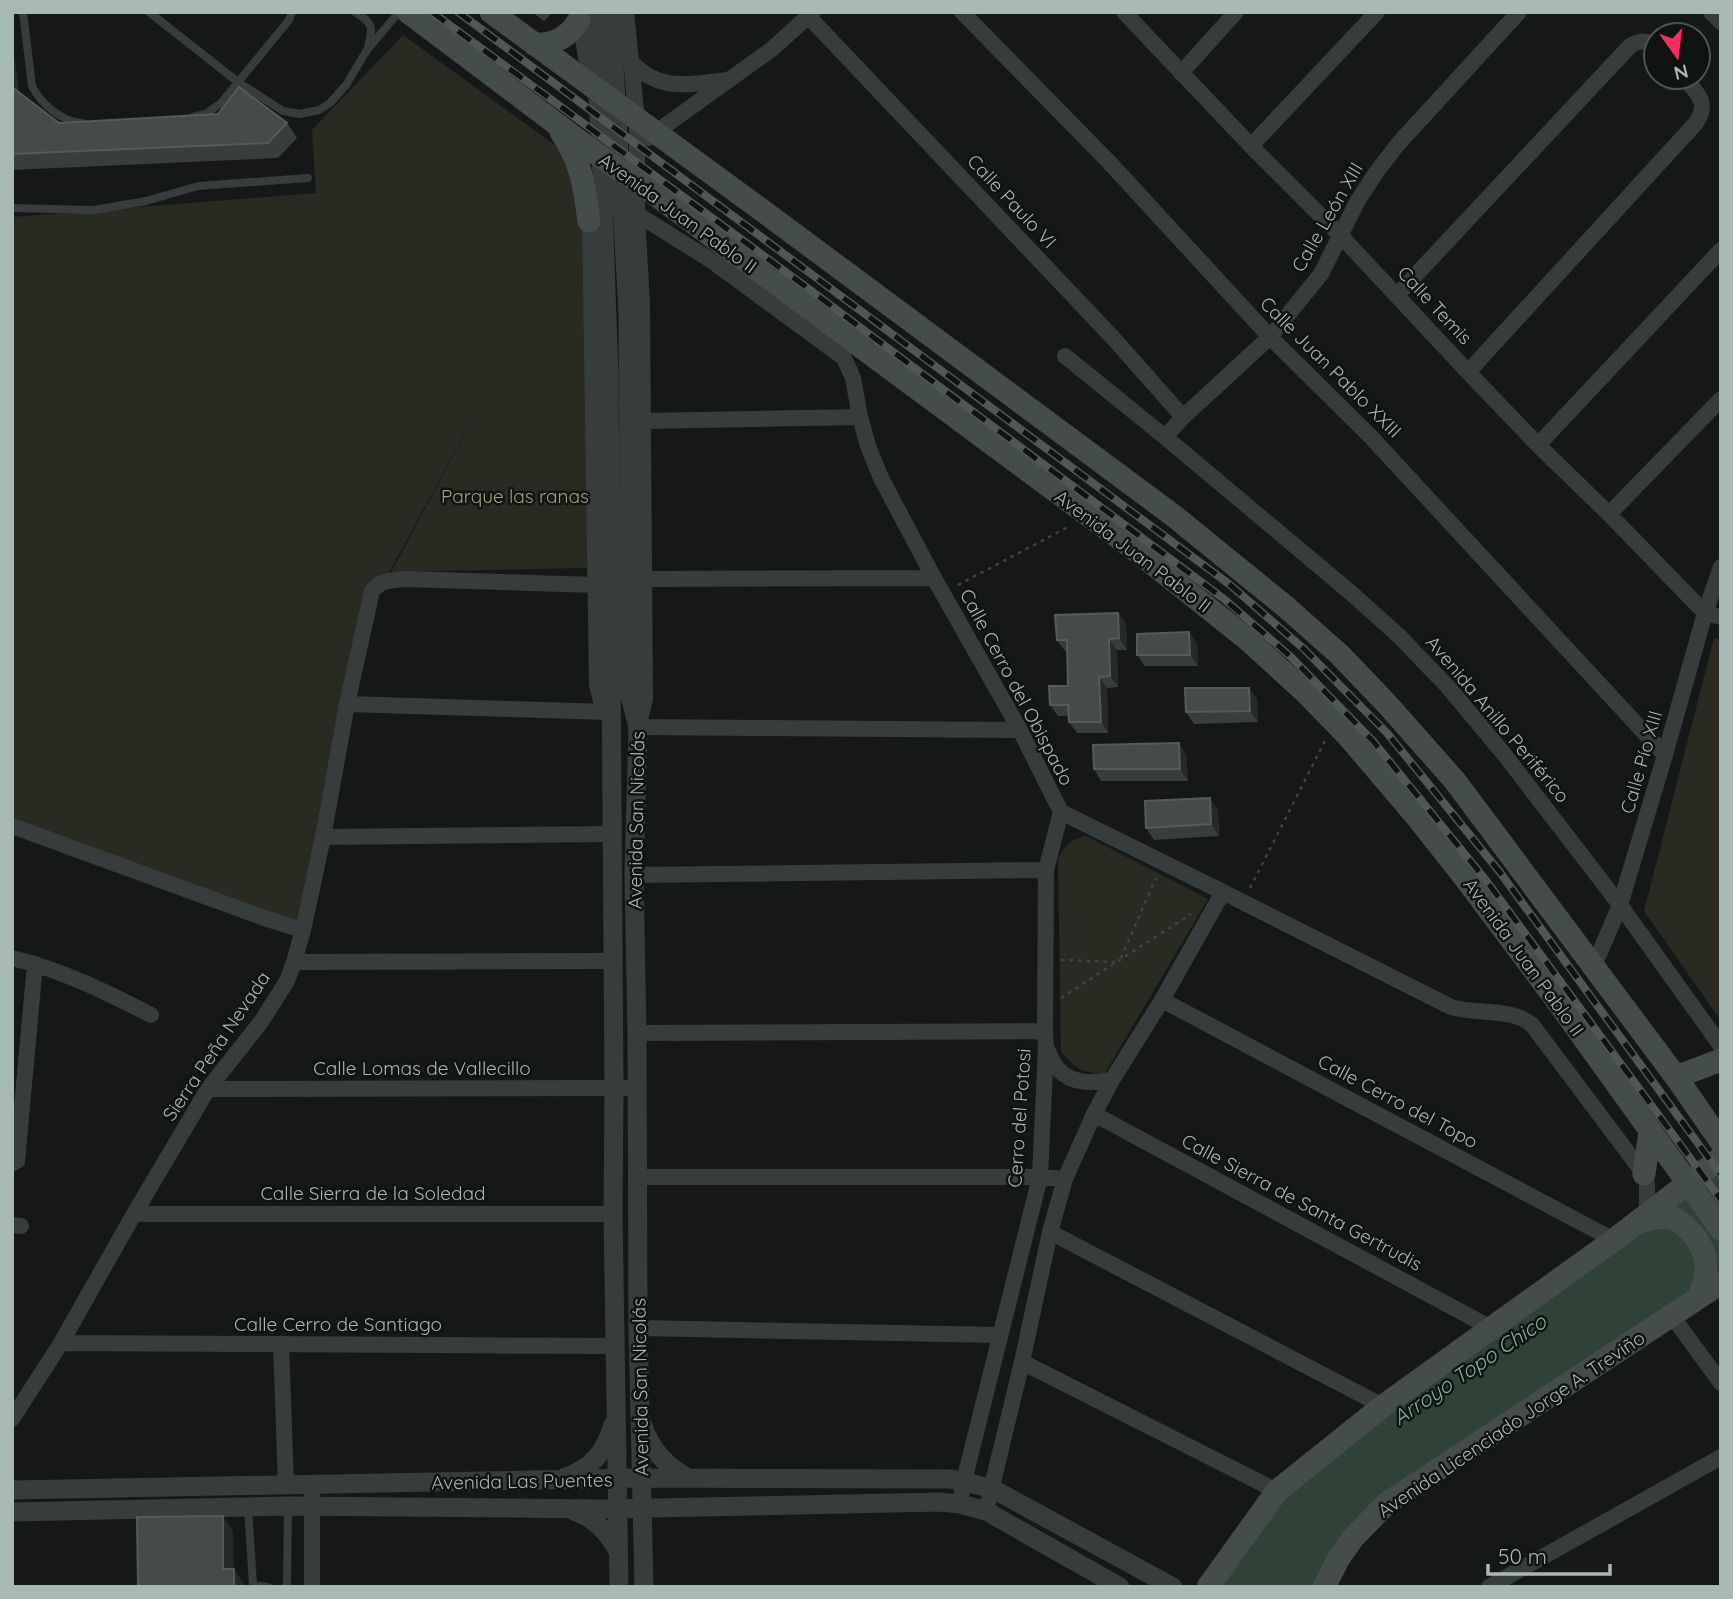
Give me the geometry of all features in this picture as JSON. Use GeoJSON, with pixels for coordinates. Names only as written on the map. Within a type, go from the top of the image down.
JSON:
{"type":"FeatureCollection","features":[{"type":"Feature","properties":{"kind":"main road","name":"Avenida Juan Pablo II"},"geometry":{"type":"LineString","coordinates":[[408,12],[595,153],[637,181],[1138,552],[1247,639],[1304,691],[1418,817],[1466,878],[1721,1229]]}},
{"type":"Feature","properties":{"kind":"main road"},"geometry":{"type":"LineString","coordinates":[[491,12],[589,83],[643,132],[763,211],[1174,516],[1295,614],[1339,654],[1455,781],[1676,1077],[1721,1142]]}},
{"type":"Feature","properties":{"kind":"main road"},"geometry":{"type":"LineString","coordinates":[[534,44],[561,40],[575,28],[584,15]]}},
{"type":"Feature","properties":{"kind":"main road"},"geometry":{"type":"LineString","coordinates":[[555,123],[577,158],[590,212]]}},
{"type":"Feature","properties":{"kind":"main road"},"geometry":{"type":"LineString","coordinates":[[1676,1077],[1721,1060]]}},
{"type":"Feature","properties":{"kind":"main road"},"geometry":{"type":"LineString","coordinates":[[1644,1174],[1650,1132]]}},
{"type":"Feature","properties":{"kind":"main road"},"geometry":{"type":"LineString","coordinates":[[1208,1587],[1277,1491],[1383,1406],[1690,1188],[1721,1158]]}},
{"type":"Feature","properties":{"kind":"main road"},"geometry":{"type":"LineString","coordinates":[[1648,1218],[1672,1218],[1686,1227],[1697,1239],[1704,1253],[1711,1288]]}},
{"type":"Feature","properties":{"kind":"main road","name":"Avenida Licenciado Jorge A. Treviño"},"geometry":{"type":"LineString","coordinates":[[1324,1587],[1353,1538],[1387,1503],[1711,1288]]}},
{"type":"Feature","properties":{"kind":"street","name":"Avenida San Nicolás"},"geometry":{"type":"LineString","coordinates":[[611,12],[628,312],[620,694],[611,712],[614,1346],[619,1587]]}},
{"type":"Feature","properties":{"kind":"street"},"geometry":{"type":"LineString","coordinates":[[626,12],[643,132],[637,181],[637,214],[644,421],[645,699],[638,727],[1020,730]]}},
{"type":"Feature","properties":{"kind":"street","name":"Calle Juan Pablo XXIII"},"geometry":{"type":"LineString","coordinates":[[962,12],[1109,162],[1270,337],[1371,437],[1665,755]]}},
{"type":"Feature","properties":{"kind":"street","name":"Calle Temis"},"geometry":{"type":"LineString","coordinates":[[1124,12],[1538,445],[1713,615]]}},
{"type":"Feature","properties":{"kind":"street"},"geometry":{"type":"LineString","coordinates":[[1181,73],[1236,12]]}},
{"type":"Feature","properties":{"kind":"street"},"geometry":{"type":"LineString","coordinates":[[1251,146],[1377,12]]}},
{"type":"Feature","properties":{"kind":"street","name":"Calle León XIII"},"geometry":{"type":"LineString","coordinates":[[1165,437],[1270,337],[1321,274],[1357,202],[1375,174],[1398,144],[1519,12]]}},
{"type":"Feature","properties":{"kind":"street"},"geometry":{"type":"LineString","coordinates":[[1711,12],[1721,22]]}},
{"type":"Feature","properties":{"kind":"street"},"geometry":{"type":"LineString","coordinates":[[595,153],[643,132],[730,80],[772,49],[811,14]]}},
{"type":"Feature","properties":{"kind":"street","name":"Calle Paulo VI"},"geometry":{"type":"LineString","coordinates":[[811,14],[1115,340],[1183,417]]}},
{"type":"Feature","properties":{"kind":"street","name":"Avenida San Nicolás"},"geometry":{"type":"LineString","coordinates":[[584,15],[601,149],[620,694],[638,727],[634,875],[638,1328],[644,1587]]}},
{"type":"Feature","properties":{"kind":"street"},"geometry":{"type":"LineString","coordinates":[[584,15],[584,44],[595,153],[590,212],[597,685],[602,705],[611,712]]}},
{"type":"Feature","properties":{"kind":"street"},"geometry":{"type":"LineString","coordinates":[[584,44],[593,52],[606,56],[630,54]]}},
{"type":"Feature","properties":{"kind":"street"},"geometry":{"type":"LineString","coordinates":[[1396,295],[1630,46],[1642,45]]}},
{"type":"Feature","properties":{"kind":"street"},"geometry":{"type":"LineString","coordinates":[[630,54],[649,78],[660,82],[673,85],[730,80]]}},
{"type":"Feature","properties":{"kind":"street"},"geometry":{"type":"LineString","coordinates":[[1468,372],[1696,123],[1703,109],[1702,101],[1695,91]]}},
{"type":"Feature","properties":{"kind":"street","name":"Calle Cerro del Obispado"},"geometry":{"type":"LineString","coordinates":[[590,212],[612,206],[637,214],[712,261],[844,358],[853,378],[868,446],[881,478],[942,593],[1020,730],[1061,813],[1451,1007],[1465,1011],[1516,1015],[1526,1019],[1534,1026],[1644,1174]]}},
{"type":"Feature","properties":{"kind":"street"},"geometry":{"type":"LineString","coordinates":[[1538,445],[1721,250]]}},
{"type":"Feature","properties":{"kind":"street","name":"Avenida Anillo Periférico"},"geometry":{"type":"LineString","coordinates":[[1065,356],[1350,592],[1399,636],[1448,687],[1504,754],[1620,905],[1721,1046]]}},
{"type":"Feature","properties":{"kind":"street"},"geometry":{"type":"LineString","coordinates":[[1609,514],[1721,399]]}},
{"type":"Feature","properties":{"kind":"street"},"geometry":{"type":"LineString","coordinates":[[644,421],[860,417]]}},
{"type":"Feature","properties":{"kind":"street","name":"Calle Pío XIII"},"geometry":{"type":"LineString","coordinates":[[1594,966],[1620,905],[1665,755],[1713,615],[1721,567]]}},
{"type":"Feature","properties":{"kind":"street"},"geometry":{"type":"LineString","coordinates":[[645,579],[934,578]]}},
{"type":"Feature","properties":{"kind":"street","name":"Sierra Peña Nevada"},"geometry":{"type":"LineString","coordinates":[[12,1419],[61,1343],[208,1089],[261,1022],[278,996],[294,962],[323,837],[347,704],[372,591],[384,582],[405,579],[596,585]]}},
{"type":"Feature","properties":{"kind":"street"},"geometry":{"type":"LineString","coordinates":[[347,704],[611,712]]}},
{"type":"Feature","properties":{"kind":"street","name":"Cerro del Potosi"},"geometry":{"type":"LineString","coordinates":[[960,1504],[1040,1177],[1046,1007],[1046,870],[1061,813]]}},
{"type":"Feature","properties":{"kind":"street"},"geometry":{"type":"LineString","coordinates":[[12,826],[303,930]]}},
{"type":"Feature","properties":{"kind":"street"},"geometry":{"type":"LineString","coordinates":[[323,837],[612,834]]}},
{"type":"Feature","properties":{"kind":"street"},"geometry":{"type":"LineString","coordinates":[[634,875],[1046,870]]}},
{"type":"Feature","properties":{"kind":"street"},"geometry":{"type":"LineString","coordinates":[[986,1511],[1050,1232],[1065,1179],[1112,1080],[1222,894]]}},
{"type":"Feature","properties":{"kind":"street"},"geometry":{"type":"LineString","coordinates":[[12,958],[77,979],[151,1015]]}},
{"type":"Feature","properties":{"kind":"street"},"geometry":{"type":"LineString","coordinates":[[294,962],[613,961]]}},
{"type":"Feature","properties":{"kind":"street"},"geometry":{"type":"LineString","coordinates":[[14,1164],[35,964]]}},
{"type":"Feature","properties":{"kind":"street","name":"Calle Cerro del Topo"},"geometry":{"type":"LineString","coordinates":[[1161,1000],[1614,1240]]}},
{"type":"Feature","properties":{"kind":"street"},"geometry":{"type":"LineString","coordinates":[[637,1033],[1045,1039],[1058,1069],[1064,1074],[1086,1082],[1112,1080]]}},
{"type":"Feature","properties":{"kind":"street","name":"Calle Lomas de Vallecillo"},"geometry":{"type":"LineString","coordinates":[[208,1089],[636,1088]]}},
{"type":"Feature","properties":{"kind":"street","name":"Calle Sierra de Santa Gertrudis"},"geometry":{"type":"LineString","coordinates":[[1094,1114],[1491,1328]]}},
{"type":"Feature","properties":{"kind":"street"},"geometry":{"type":"LineString","coordinates":[[1644,1174],[1648,1218]]}},
{"type":"Feature","properties":{"kind":"street"},"geometry":{"type":"LineString","coordinates":[[637,1177],[1065,1179]]}},
{"type":"Feature","properties":{"kind":"street","name":"Calle Sierra de la Soledad"},"geometry":{"type":"LineString","coordinates":[[134,1214],[613,1214]]}},
{"type":"Feature","properties":{"kind":"street"},"geometry":{"type":"LineString","coordinates":[[1050,1232],[1383,1406]]}},
{"type":"Feature","properties":{"kind":"street"},"geometry":{"type":"LineString","coordinates":[[1672,1316],[1721,1383]]}},
{"type":"Feature","properties":{"kind":"street"},"geometry":{"type":"LineString","coordinates":[[638,1328],[1000,1335]]}},
{"type":"Feature","properties":{"kind":"street","name":"Calle Cerro de Santiago"},"geometry":{"type":"LineString","coordinates":[[61,1343],[614,1346]]}},
{"type":"Feature","properties":{"kind":"street"},"geometry":{"type":"LineString","coordinates":[[281,1345],[286,1485]]}},
{"type":"Feature","properties":{"kind":"street"},"geometry":{"type":"LineString","coordinates":[[1022,1362],[1277,1491]]}},
{"type":"Feature","properties":{"kind":"street"},"geometry":{"type":"LineString","coordinates":[[640,1417],[646,1435],[664,1462],[689,1478]]}},
{"type":"Feature","properties":{"kind":"street"},"geometry":{"type":"LineString","coordinates":[[553,1481],[576,1474],[592,1464],[604,1448],[616,1418]]}},
{"type":"Feature","properties":{"kind":"street"},"geometry":{"type":"LineString","coordinates":[[1489,1587],[1721,1457]]}},
{"type":"Feature","properties":{"kind":"street","name":"Avenida Las Puentes"},"geometry":{"type":"LineString","coordinates":[[12,1490],[642,1478],[951,1479],[991,1488],[1173,1587]]}},
{"type":"Feature","properties":{"kind":"street"},"geometry":{"type":"LineString","coordinates":[[312,1587],[313,1484]]}},
{"type":"Feature","properties":{"kind":"street"},"geometry":{"type":"LineString","coordinates":[[122,1510],[124,1498],[229,1495],[250,1486]]}},
{"type":"Feature","properties":{"kind":"street","name":"Avenida Las Puentes"},"geometry":{"type":"LineString","coordinates":[[12,1512],[288,1506],[617,1508],[939,1502],[986,1511],[1120,1587]]}},
{"type":"Feature","properties":{"kind":"street"},"geometry":{"type":"LineString","coordinates":[[643,1552],[657,1524],[683,1506]]}},
{"type":"Feature","properties":{"kind":"street"},"geometry":{"type":"LineString","coordinates":[[567,1508],[596,1522],[608,1534],[618,1551]]}},
{"type":"Feature","properties":{"kind":"lane"},"geometry":{"type":"LineString","coordinates":[[23,12],[32,86],[36,95],[71,121],[96,123]]}},
{"type":"Feature","properties":{"kind":"lane"},"geometry":{"type":"LineString","coordinates":[[149,12],[238,82],[283,111],[300,114],[319,110],[330,103],[399,12]]}},
{"type":"Feature","properties":{"kind":"lane"},"geometry":{"type":"LineString","coordinates":[[186,118],[198,117],[214,109],[289,20],[292,12]]}},
{"type":"Feature","properties":{"kind":"lane"},"geometry":{"type":"LineString","coordinates":[[355,12],[372,26],[368,50]]}},
{"type":"Feature","properties":{"kind":"lane"},"geometry":{"type":"LineString","coordinates":[[12,208],[94,210],[146,201],[198,186],[308,178]]}},
{"type":"Feature","properties":{"kind":"lane"},"geometry":{"type":"LineString","coordinates":[[285,1587],[288,1506]]}},
{"type":"Feature","properties":{"kind":"lane"},"geometry":{"type":"LineString","coordinates":[[248,1507],[253,1586],[268,1587]]}},
{"type":"Feature","properties":{"kind":"path"},"geometry":{"type":"LineString","coordinates":[[942,593],[1067,528],[1084,512]]}},
{"type":"Feature","properties":{"kind":"path"},"geometry":{"type":"LineString","coordinates":[[1242,901],[1335,723]]}},
{"type":"Feature","properties":{"kind":"path"},"geometry":{"type":"LineString","coordinates":[[1118,961],[1163,862]]}},
{"type":"Feature","properties":{"kind":"path"},"geometry":{"type":"LineString","coordinates":[[1046,1007],[1222,894]]}},
{"type":"Feature","properties":{"kind":"path"},"geometry":{"type":"LineString","coordinates":[[1046,959],[1118,961]]}},
{"type":"Feature","properties":{"kind":"green space","name":"Parque las ranas"},"geometry":{"type":"Polygon","coordinates":[[[403,35],[570,156],[591,202],[588,568],[391,572],[489,389],[384,582],[368,603],[297,919],[257,909],[12,822],[12,217],[316,193],[312,130],[403,35]]]}},
{"type":"Feature","properties":{"kind":"green space"},"geometry":{"type":"Polygon","coordinates":[[[1714,638],[1721,640],[1721,1021],[1644,911],[1714,638]]]}},
{"type":"Feature","properties":{"kind":"green space"},"geometry":{"type":"Polygon","coordinates":[[[1086,836],[1208,899],[1105,1073],[1080,1069],[1061,1051],[1058,860],[1068,844],[1086,836]]]}},
{"type":"Feature","properties":{"kind":"water","name":"Arroyo Topo Chico"},"geometry":{"type":"Polygon","coordinates":[[[1721,1169],[1721,1273],[1387,1503],[1324,1587],[1210,1587],[1277,1491],[1721,1169]]]}},
{"type":"Feature","properties":{"kind":"building"},"geometry":{"type":"Polygon","coordinates":[[[12,87],[59,123],[218,114],[239,87],[287,123],[268,143],[12,154],[12,87]]]}},
{"type":"Feature","properties":{"kind":"building"},"geometry":{"type":"Polygon","coordinates":[[[1118,613],[1119,638],[1109,639],[1110,676],[1099,677],[1101,722],[1069,722],[1068,705],[1050,705],[1049,686],[1068,686],[1067,640],[1057,640],[1055,615],[1118,613]]]}},
{"type":"Feature","properties":{"kind":"building"},"geometry":{"type":"Polygon","coordinates":[[[1189,632],[1190,655],[1137,655],[1137,634],[1189,632]]]}},
{"type":"Feature","properties":{"kind":"building"},"geometry":{"type":"Polygon","coordinates":[[[1185,688],[1249,688],[1250,711],[1186,712],[1185,688]]]}},
{"type":"Feature","properties":{"kind":"building"},"geometry":{"type":"Polygon","coordinates":[[[1179,743],[1180,769],[1094,769],[1093,745],[1179,743]]]}},
{"type":"Feature","properties":{"kind":"building"},"geometry":{"type":"Polygon","coordinates":[[[1210,798],[1211,824],[1146,828],[1145,801],[1210,798]]]}},
{"type":"Feature","properties":{"kind":"building"},"geometry":{"type":"Polygon","coordinates":[[[223,1516],[223,1569],[234,1569],[234,1587],[138,1587],[137,1517],[223,1516]]]}},
{"type":"Feature","properties":{"kind":"railway"},"geometry":{"type":"LineString","coordinates":[[432,12],[1224,599],[1291,657],[1372,740],[1485,879],[1721,1200]]}},
{"type":"Feature","properties":{"kind":"railway"},"geometry":{"type":"LineString","coordinates":[[458,12],[1229,584],[1304,649],[1387,733],[1499,871],[1721,1175]]}}]}
